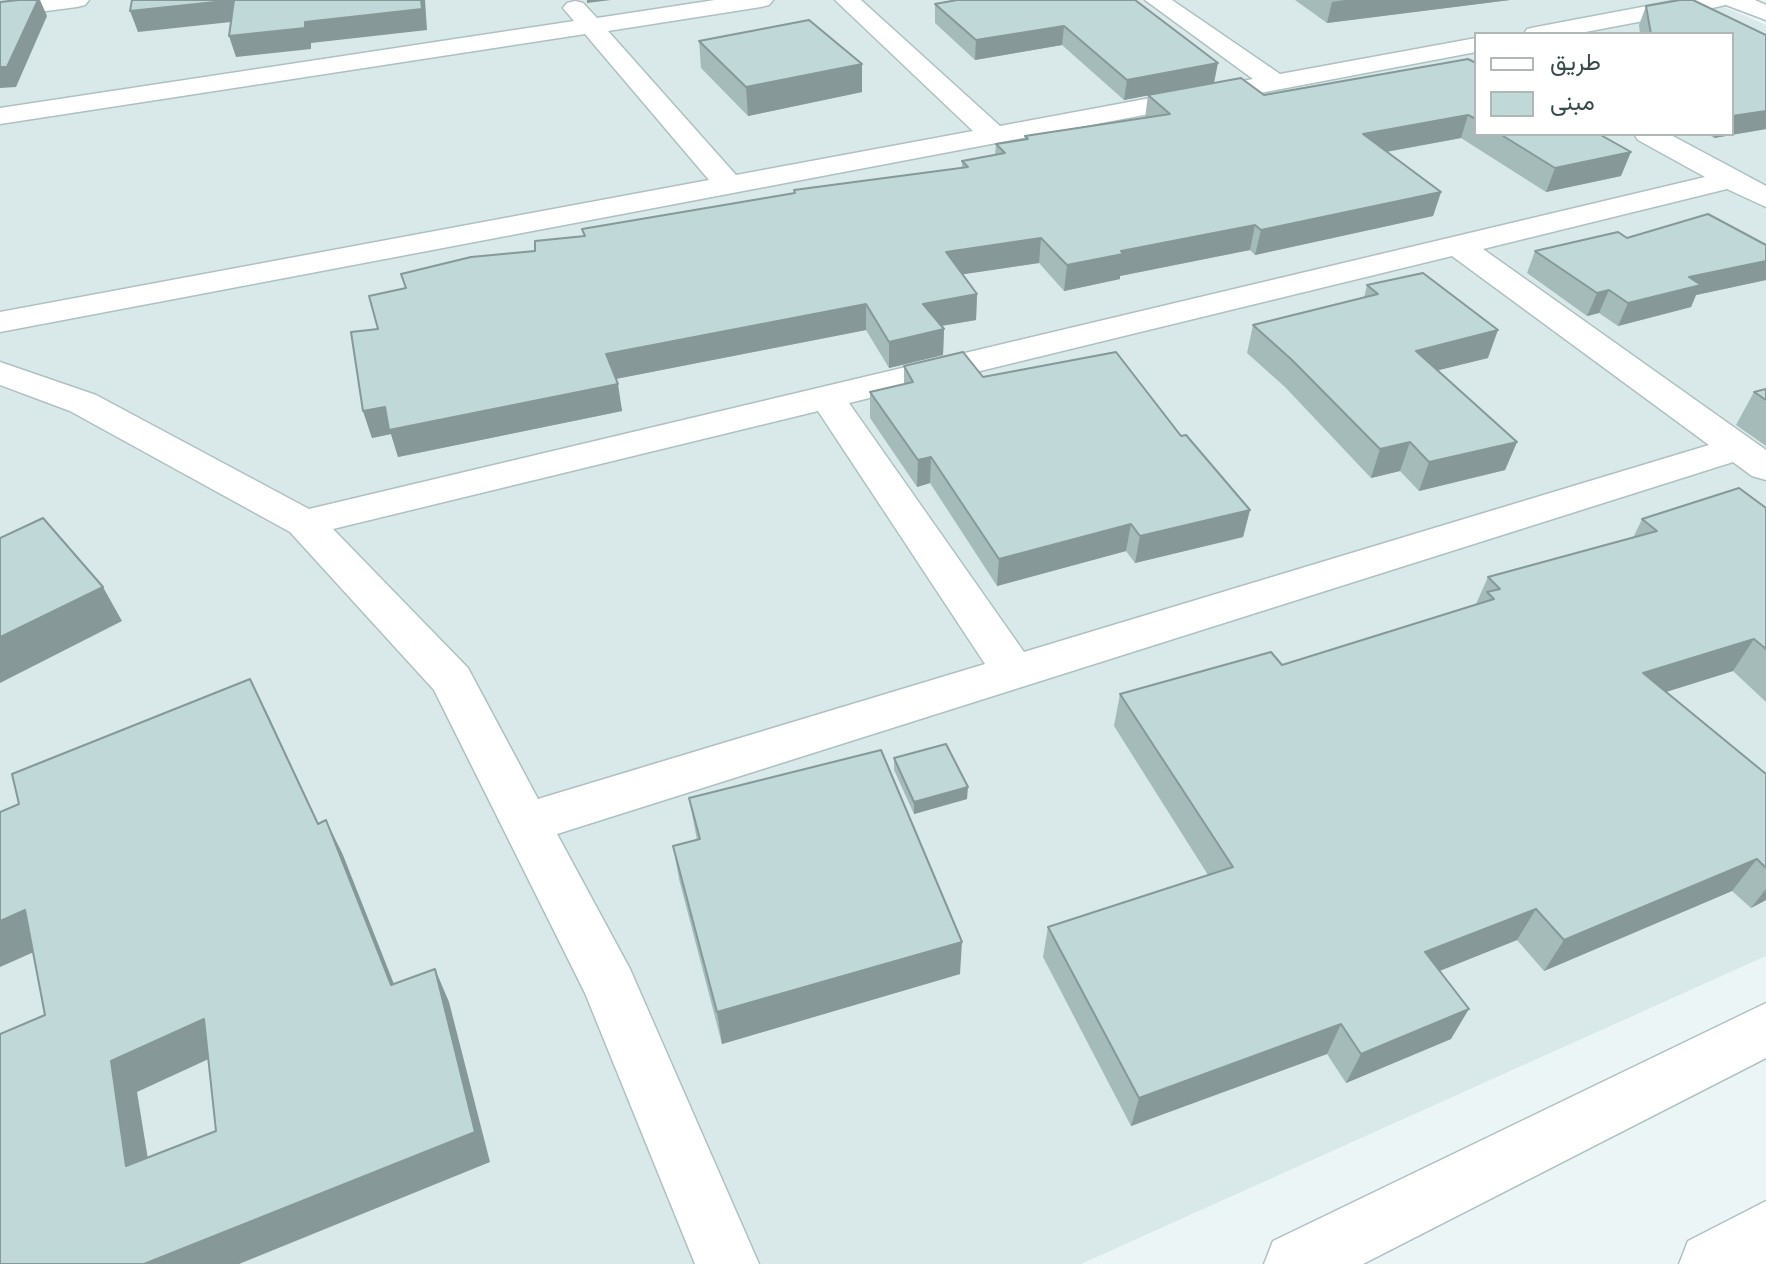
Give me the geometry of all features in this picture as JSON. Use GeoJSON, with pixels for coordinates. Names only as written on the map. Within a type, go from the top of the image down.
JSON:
{"type":"FeatureCollection","features":[{"type":"Feature","properties":{"kind":"street"},"geometry":{"type":"LineString","coordinates":[[0,10],[77,0]]}},
{"type":"Feature","properties":{"kind":"street"},"geometry":{"type":"LineString","coordinates":[[568,0],[729,185]]}},
{"type":"Feature","properties":{"kind":"street"},"geometry":{"type":"LineString","coordinates":[[0,116],[761,0]]}},
{"type":"Feature","properties":{"kind":"street"},"geometry":{"type":"LineString","coordinates":[[847,0],[995,136]]}},
{"type":"Feature","properties":{"kind":"street"},"geometry":{"type":"LineString","coordinates":[[1157,0],[1276,83]]}},
{"type":"Feature","properties":{"kind":"street"},"geometry":{"type":"LineString","coordinates":[[1547,32],[1717,0]]}},
{"type":"Feature","properties":{"kind":"street"},"geometry":{"type":"LineString","coordinates":[[1734,0],[1766,13]]}},
{"type":"Feature","properties":{"kind":"street"},"geometry":{"type":"LineString","coordinates":[[0,322],[1474,45]]}},
{"type":"Feature","properties":{"kind":"street"},"geometry":{"type":"LineString","coordinates":[[1652,136],[1766,198]]}},
{"type":"Feature","properties":{"kind":"street"},"geometry":{"type":"LineString","coordinates":[[304,523],[1732,179]]}},
{"type":"Feature","properties":{"kind":"street"},"geometry":{"type":"LineString","coordinates":[[1457,245],[1752,458]]}},
{"type":"Feature","properties":{"kind":"street"},"geometry":{"type":"LineString","coordinates":[[0,373],[83,403],[304,523],[452,680],[610,987],[727,1264]]}},
{"type":"Feature","properties":{"kind":"street"},"geometry":{"type":"LineString","coordinates":[[827,397],[1014,672]]}},
{"type":"Feature","properties":{"kind":"street"},"geometry":{"type":"LineString","coordinates":[[526,823],[1014,672],[1752,458]]}},
{"type":"Feature","properties":{"kind":"street"},"geometry":{"type":"LineString","coordinates":[[1296,1264],[1766,1029]]}},
{"type":"Feature","properties":{"kind":"street"},"geometry":{"type":"LineString","coordinates":[[1711,1264],[1766,1233]]}},
{"type":"Feature","properties":{"kind":"shaded area"},"geometry":{"type":"Polygon","coordinates":[[[0,0],[1708,0],[1766,25],[1766,956],[1081,1264],[0,1264],[0,0]]]}},
{"type":"Feature","properties":{"kind":"building"},"geometry":{"type":"Polygon","coordinates":[[[38,0],[7,67],[0,67],[0,2],[38,0]]]}},
{"type":"Feature","properties":{"kind":"building"},"geometry":{"type":"Polygon","coordinates":[[[132,0],[234,0],[130,11],[132,0]]]}},
{"type":"Feature","properties":{"kind":"building"},"geometry":{"type":"Polygon","coordinates":[[[234,0],[421,0],[422,9],[305,22],[305,28],[229,36],[234,0]]]}},
{"type":"Feature","properties":{"kind":"building"},"geometry":{"type":"Polygon","coordinates":[[[957,0],[1135,0],[1218,63],[1127,80],[1064,26],[976,40],[935,4],[957,0]]]}},
{"type":"Feature","properties":{"kind":"building"},"geometry":{"type":"Polygon","coordinates":[[[1693,0],[1766,35],[1766,111],[1734,116],[1734,32],[1651,32],[1646,6],[1693,0]]]}},
{"type":"Feature","properties":{"kind":"building"},"geometry":{"type":"Polygon","coordinates":[[[809,20],[862,64],[746,87],[699,41],[809,20]]]}},
{"type":"Feature","properties":{"kind":"building"},"geometry":{"type":"Polygon","coordinates":[[[1468,59],[1474,62],[1474,118],[1468,115],[1363,134],[1441,192],[1261,230],[1255,225],[1121,251],[1123,254],[1067,265],[1041,238],[946,252],[977,294],[923,304],[944,329],[889,342],[866,304],[606,354],[618,384],[389,430],[385,407],[363,411],[351,332],[378,329],[369,296],[406,288],[401,274],[471,257],[535,251],[535,241],[585,236],[582,229],[795,193],[794,190],[968,167],[962,161],[1005,153],[996,144],[1028,139],[1025,136],[1170,114],[1148,95],[1241,78],[1264,95],[1468,59]]]}},
{"type":"Feature","properties":{"kind":"building"},"geometry":{"type":"Polygon","coordinates":[[[1503,136],[1603,136],[1631,152],[1555,168],[1503,136]]]}},
{"type":"Feature","properties":{"kind":"building"},"geometry":{"type":"Polygon","coordinates":[[[1708,214],[1766,245],[1766,261],[1689,277],[1701,285],[1628,303],[1609,290],[1597,293],[1535,251],[1618,232],[1627,238],[1708,214]]]}},
{"type":"Feature","properties":{"kind":"building"},"geometry":{"type":"Polygon","coordinates":[[[1423,273],[1498,330],[1416,351],[1517,442],[1429,462],[1410,442],[1380,449],[1253,325],[1378,294],[1367,285],[1423,273]]]}},
{"type":"Feature","properties":{"kind":"building"},"geometry":{"type":"Polygon","coordinates":[[[963,352],[983,377],[1116,352],[1181,436],[1186,435],[1250,510],[1140,536],[1131,524],[999,559],[931,457],[918,460],[870,392],[913,382],[904,366],[963,352]]]}},
{"type":"Feature","properties":{"kind":"building"},"geometry":{"type":"Polygon","coordinates":[[[1766,389],[1766,400],[1754,392],[1766,389]]]}},
{"type":"Feature","properties":{"kind":"building"},"geometry":{"type":"Polygon","coordinates":[[[1739,488],[1766,508],[1766,649],[1754,639],[1643,673],[1766,774],[1766,868],[1757,859],[1564,940],[1536,909],[1425,952],[1469,1009],[1361,1054],[1341,1024],[1139,1098],[1048,927],[1233,867],[1120,694],[1271,652],[1282,665],[1494,599],[1487,592],[1500,589],[1488,577],[1657,531],[1642,519],[1739,488]]]}},
{"type":"Feature","properties":{"kind":"building"},"geometry":{"type":"Polygon","coordinates":[[[43,518],[103,587],[0,637],[0,538],[43,518]]]}},
{"type":"Feature","properties":{"kind":"building"},"geometry":{"type":"Polygon","coordinates":[[[250,679],[318,824],[326,820],[391,985],[435,969],[475,1132],[144,1264],[0,1264],[0,1034],[45,1015],[25,910],[0,921],[0,812],[19,804],[12,774],[250,679]],[[204,1019],[111,1061],[126,1166],[216,1131],[204,1019]]]}},
{"type":"Feature","properties":{"kind":"building"},"geometry":{"type":"Polygon","coordinates":[[[946,744],[968,787],[914,802],[894,758],[946,744]]]}},
{"type":"Feature","properties":{"kind":"building"},"geometry":{"type":"Polygon","coordinates":[[[881,750],[962,942],[717,1012],[673,846],[700,839],[689,798],[881,750]]]}}]}
